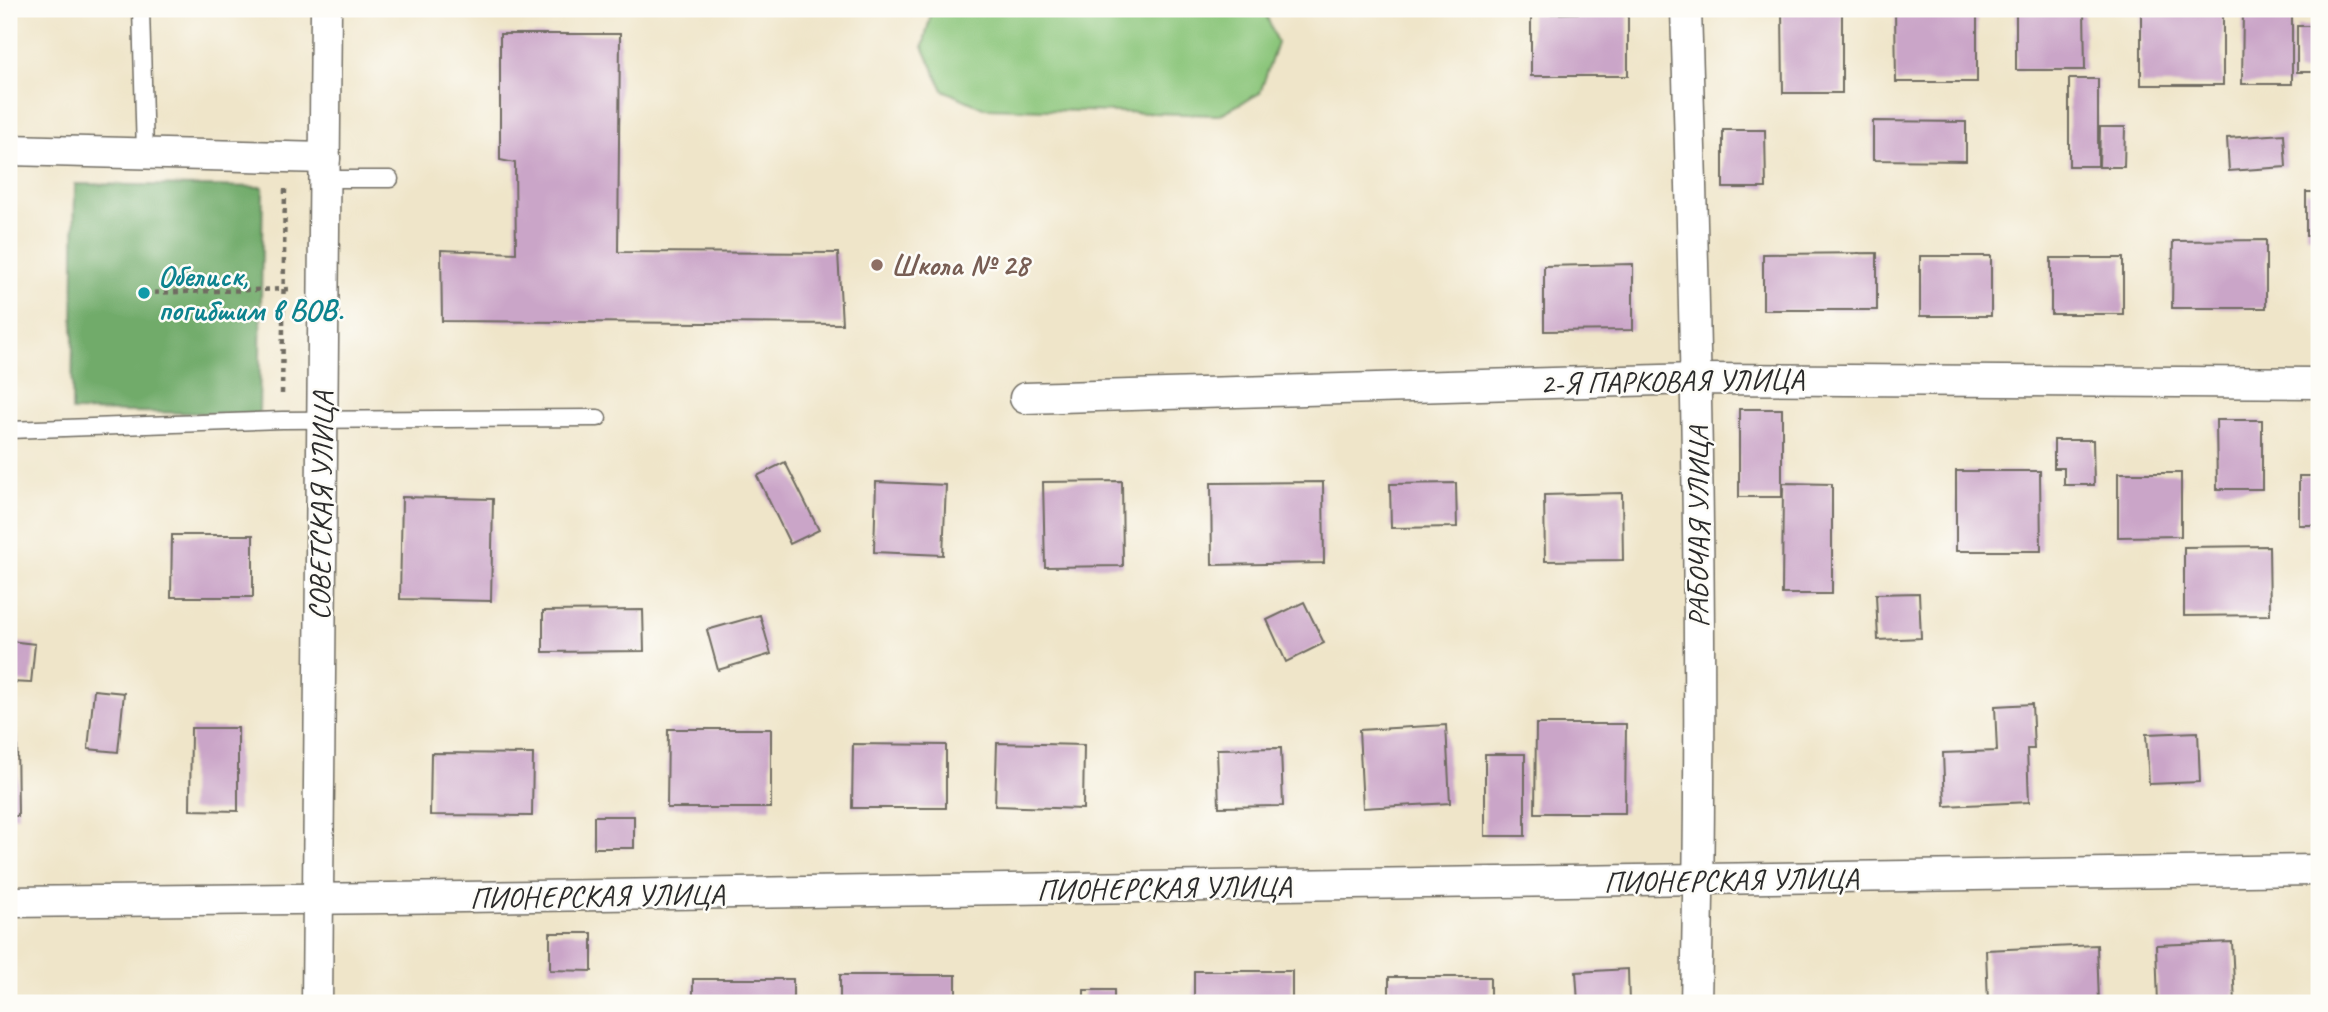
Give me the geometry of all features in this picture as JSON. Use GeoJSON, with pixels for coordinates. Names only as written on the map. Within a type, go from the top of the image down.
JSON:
{"type":"FeatureCollection","features":[{"type":"Feature","properties":{"kind":"street","name":"СОВЕТСКАЯ УЛИЦА"},"geometry":{"type":"LineString","coordinates":[[317,1003],[326,9]]}},
{"type":"Feature","properties":{"kind":"street","name":"РАБОЧАЯ УЛИЦА"},"geometry":{"type":"LineString","coordinates":[[1686,9],[1698,379],[1699,880],[1696,1003]]}},
{"type":"Feature","properties":{"kind":"street"},"geometry":{"type":"LineString","coordinates":[[9,150],[285,157],[325,168]]}},
{"type":"Feature","properties":{"kind":"street","name":"2-Я ПАРКОВАЯ УЛИЦА"},"geometry":{"type":"LineString","coordinates":[[1025,398],[1698,379],[2319,383]]}},
{"type":"Feature","properties":{"kind":"street","name":"ПИОНЕРСКАЯ УЛИЦА"},"geometry":{"type":"LineString","coordinates":[[9,902],[2319,870]]}},
{"type":"Feature","properties":{"kind":"lane"},"geometry":{"type":"LineString","coordinates":[[141,9],[145,154]]}},
{"type":"Feature","properties":{"kind":"lane"},"geometry":{"type":"LineString","coordinates":[[325,168],[390,179]]}},
{"type":"Feature","properties":{"kind":"lane"},"geometry":{"type":"LineString","coordinates":[[9,430],[282,420],[598,418]]}},
{"type":"Feature","properties":{"kind":"path"},"geometry":{"type":"LineString","coordinates":[[282,420],[285,157]]}},
{"type":"Feature","properties":{"kind":"path"},"geometry":{"type":"LineString","coordinates":[[144,293],[325,288]]}},
{"type":"Feature","properties":{"kind":"green space"},"geometry":{"type":"Polygon","coordinates":[[[932,9],[1264,9],[1277,43],[1260,93],[1219,115],[983,108],[943,90],[923,47],[932,9]]]}},
{"type":"Feature","properties":{"kind":"green space"},"geometry":{"type":"Polygon","coordinates":[[[75,184],[263,187],[259,414],[72,411],[75,184]]]}},
{"type":"Feature","properties":{"kind":"building"},"geometry":{"type":"Polygon","coordinates":[[[1578,9],[1628,9],[1628,76],[1531,76],[1531,14],[1578,13],[1578,9]]]}},
{"type":"Feature","properties":{"kind":"building"},"geometry":{"type":"Polygon","coordinates":[[[1782,9],[1842,9],[1842,93],[1783,93],[1782,9]]]}},
{"type":"Feature","properties":{"kind":"building"},"geometry":{"type":"Polygon","coordinates":[[[1895,9],[1977,9],[1977,82],[1896,82],[1895,9]]]}},
{"type":"Feature","properties":{"kind":"building"},"geometry":{"type":"Polygon","coordinates":[[[2016,9],[2084,9],[2085,70],[2016,70],[2016,9]]]}},
{"type":"Feature","properties":{"kind":"building"},"geometry":{"type":"Polygon","coordinates":[[[2141,9],[2223,9],[2223,85],[2141,85],[2141,9]]]}},
{"type":"Feature","properties":{"kind":"building"},"geometry":{"type":"Polygon","coordinates":[[[2243,9],[2292,9],[2292,84],[2242,84],[2243,9]]]}},
{"type":"Feature","properties":{"kind":"building"},"geometry":{"type":"Polygon","coordinates":[[[2297,26],[2319,26],[2319,72],[2297,72],[2297,26]]]}},
{"type":"Feature","properties":{"kind":"building"},"geometry":{"type":"Polygon","coordinates":[[[500,34],[620,34],[618,252],[838,253],[842,324],[442,321],[441,250],[516,253],[515,163],[500,160],[500,34]]]}},
{"type":"Feature","properties":{"kind":"building"},"geometry":{"type":"Polygon","coordinates":[[[2069,79],[2098,79],[2098,166],[2069,166],[2069,79]]]}},
{"type":"Feature","properties":{"kind":"building"},"geometry":{"type":"Polygon","coordinates":[[[1873,121],[1966,122],[1966,161],[1873,160],[1873,121]]]}},
{"type":"Feature","properties":{"kind":"building"},"geometry":{"type":"Polygon","coordinates":[[[2100,127],[2125,127],[2124,167],[2099,167],[2100,127]]]}},
{"type":"Feature","properties":{"kind":"building"},"geometry":{"type":"Polygon","coordinates":[[[1723,130],[1765,130],[1766,188],[1723,188],[1723,130]]]}},
{"type":"Feature","properties":{"kind":"building"},"geometry":{"type":"Polygon","coordinates":[[[2284,134],[2286,167],[2229,171],[2227,138],[2284,134]]]}},
{"type":"Feature","properties":{"kind":"building"},"geometry":{"type":"Polygon","coordinates":[[[2306,192],[2319,192],[2319,236],[2306,236],[2306,192]]]}},
{"type":"Feature","properties":{"kind":"building"},"geometry":{"type":"Polygon","coordinates":[[[2266,240],[2266,308],[2172,308],[2173,241],[2266,240]]]}},
{"type":"Feature","properties":{"kind":"building"},"geometry":{"type":"Polygon","coordinates":[[[1877,253],[1877,310],[1763,310],[1763,254],[1877,253]]]}},
{"type":"Feature","properties":{"kind":"building"},"geometry":{"type":"Polygon","coordinates":[[[1920,256],[1991,256],[1991,316],[1920,316],[1920,256]]]}},
{"type":"Feature","properties":{"kind":"building"},"geometry":{"type":"Polygon","coordinates":[[[2051,258],[2123,258],[2123,314],[2051,314],[2051,258]]]}},
{"type":"Feature","properties":{"kind":"building"},"geometry":{"type":"Polygon","coordinates":[[[1633,264],[1633,330],[1544,331],[1544,266],[1633,264]]]}},
{"type":"Feature","properties":{"kind":"building"},"geometry":{"type":"Polygon","coordinates":[[[9,335],[12,335],[13,421],[9,421],[9,335]]]}},
{"type":"Feature","properties":{"kind":"building"},"geometry":{"type":"Polygon","coordinates":[[[1739,409],[1782,409],[1782,497],[1739,497],[1739,409]]]}},
{"type":"Feature","properties":{"kind":"building"},"geometry":{"type":"Polygon","coordinates":[[[2216,420],[2262,420],[2262,489],[2217,489],[2216,420]]]}},
{"type":"Feature","properties":{"kind":"building"},"geometry":{"type":"Polygon","coordinates":[[[2054,440],[2093,440],[2094,485],[2064,485],[2064,468],[2054,468],[2054,440]]]}},
{"type":"Feature","properties":{"kind":"building"},"geometry":{"type":"Polygon","coordinates":[[[785,462],[819,530],[790,544],[757,476],[785,462]]]}},
{"type":"Feature","properties":{"kind":"building"},"geometry":{"type":"Polygon","coordinates":[[[1956,471],[2040,471],[2041,551],[1956,551],[1956,471]]]}},
{"type":"Feature","properties":{"kind":"building"},"geometry":{"type":"Polygon","coordinates":[[[2118,473],[2181,473],[2181,536],[2118,537],[2118,473]]]}},
{"type":"Feature","properties":{"kind":"building"},"geometry":{"type":"Polygon","coordinates":[[[2299,476],[2319,476],[2319,525],[2299,525],[2299,476]]]}},
{"type":"Feature","properties":{"kind":"building"},"geometry":{"type":"Polygon","coordinates":[[[1122,481],[1123,566],[1045,567],[1043,482],[1122,481]]]}},
{"type":"Feature","properties":{"kind":"building"},"geometry":{"type":"Polygon","coordinates":[[[876,482],[946,485],[943,555],[874,552],[876,482]]]}},
{"type":"Feature","properties":{"kind":"building"},"geometry":{"type":"Polygon","coordinates":[[[1323,482],[1324,563],[1212,565],[1211,483],[1323,482]]]}},
{"type":"Feature","properties":{"kind":"building"},"geometry":{"type":"Polygon","coordinates":[[[1456,483],[1457,527],[1391,528],[1390,484],[1456,483]]]}},
{"type":"Feature","properties":{"kind":"building"},"geometry":{"type":"Polygon","coordinates":[[[1783,483],[1832,484],[1832,594],[1782,594],[1783,483]]]}},
{"type":"Feature","properties":{"kind":"building"},"geometry":{"type":"Polygon","coordinates":[[[1622,493],[1623,560],[1545,561],[1544,495],[1622,493]]]}},
{"type":"Feature","properties":{"kind":"building"},"geometry":{"type":"Polygon","coordinates":[[[402,497],[493,499],[491,601],[400,599],[402,497]]]}},
{"type":"Feature","properties":{"kind":"building"},"geometry":{"type":"Polygon","coordinates":[[[172,535],[253,535],[253,597],[171,597],[172,535]]]}},
{"type":"Feature","properties":{"kind":"building"},"geometry":{"type":"Polygon","coordinates":[[[2269,546],[2270,615],[2184,616],[2184,547],[2269,546]]]}},
{"type":"Feature","properties":{"kind":"building"},"geometry":{"type":"Polygon","coordinates":[[[1919,593],[1921,638],[1878,640],[1876,594],[1919,593]]]}},
{"type":"Feature","properties":{"kind":"building"},"geometry":{"type":"Polygon","coordinates":[[[1304,602],[1324,643],[1286,662],[1267,620],[1304,602]]]}},
{"type":"Feature","properties":{"kind":"building"},"geometry":{"type":"Polygon","coordinates":[[[643,610],[644,651],[543,652],[543,611],[643,610]]]}},
{"type":"Feature","properties":{"kind":"building"},"geometry":{"type":"Polygon","coordinates":[[[760,615],[771,654],[718,670],[707,630],[760,615]]]}},
{"type":"Feature","properties":{"kind":"building"},"geometry":{"type":"Polygon","coordinates":[[[9,641],[35,644],[31,683],[9,682],[9,641]]]}},
{"type":"Feature","properties":{"kind":"building"},"geometry":{"type":"Polygon","coordinates":[[[94,690],[124,693],[118,752],[88,749],[94,690]]]}},
{"type":"Feature","properties":{"kind":"building"},"geometry":{"type":"Polygon","coordinates":[[[2032,704],[2034,749],[2027,749],[2029,802],[1945,806],[1943,753],[1997,751],[1995,706],[2032,704]]]}},
{"type":"Feature","properties":{"kind":"building"},"geometry":{"type":"Polygon","coordinates":[[[1536,724],[1626,724],[1625,813],[1535,813],[1536,724]]]}},
{"type":"Feature","properties":{"kind":"building"},"geometry":{"type":"Polygon","coordinates":[[[1446,725],[1450,803],[1363,808],[1359,730],[1446,725]]]}},
{"type":"Feature","properties":{"kind":"building"},"geometry":{"type":"Polygon","coordinates":[[[191,728],[238,728],[238,811],[190,810],[191,728]]]}},
{"type":"Feature","properties":{"kind":"building"},"geometry":{"type":"Polygon","coordinates":[[[668,729],[771,729],[771,808],[667,808],[668,729]]]}},
{"type":"Feature","properties":{"kind":"building"},"geometry":{"type":"Polygon","coordinates":[[[2198,732],[2200,782],[2149,784],[2146,734],[2198,732]]]}},
{"type":"Feature","properties":{"kind":"building"},"geometry":{"type":"Polygon","coordinates":[[[9,736],[17,736],[18,816],[9,816],[9,736]]]}},
{"type":"Feature","properties":{"kind":"building"},"geometry":{"type":"Polygon","coordinates":[[[997,743],[1084,745],[1083,809],[995,806],[997,743]]]}},
{"type":"Feature","properties":{"kind":"building"},"geometry":{"type":"Polygon","coordinates":[[[853,744],[946,745],[946,808],[852,808],[853,744]]]}},
{"type":"Feature","properties":{"kind":"building"},"geometry":{"type":"Polygon","coordinates":[[[1281,748],[1283,806],[1219,807],[1217,749],[1281,748]]]}},
{"type":"Feature","properties":{"kind":"building"},"geometry":{"type":"Polygon","coordinates":[[[431,753],[533,754],[532,816],[430,815],[431,753]]]}},
{"type":"Feature","properties":{"kind":"building"},"geometry":{"type":"Polygon","coordinates":[[[1485,754],[1525,754],[1525,836],[1485,836],[1485,754]]]}},
{"type":"Feature","properties":{"kind":"building"},"geometry":{"type":"Polygon","coordinates":[[[594,816],[634,816],[634,848],[594,848],[594,816]]]}},
{"type":"Feature","properties":{"kind":"building"},"geometry":{"type":"Polygon","coordinates":[[[550,933],[592,933],[592,971],[550,970],[550,933]]]}},
{"type":"Feature","properties":{"kind":"building"},"geometry":{"type":"Polygon","coordinates":[[[2232,942],[2235,1003],[2158,1003],[2156,945],[2232,942]]]}},
{"type":"Feature","properties":{"kind":"building"},"geometry":{"type":"Polygon","coordinates":[[[2097,945],[2099,1003],[1988,1003],[1986,950],[2097,945]]]}},
{"type":"Feature","properties":{"kind":"building"},"geometry":{"type":"Polygon","coordinates":[[[1628,969],[1629,1003],[1578,1003],[1576,972],[1628,969]]]}},
{"type":"Feature","properties":{"kind":"building"},"geometry":{"type":"Polygon","coordinates":[[[1194,971],[1292,971],[1292,1003],[1194,1003],[1194,971]]]}},
{"type":"Feature","properties":{"kind":"building"},"geometry":{"type":"Polygon","coordinates":[[[840,975],[956,975],[956,1003],[840,1003],[840,975]]]}},
{"type":"Feature","properties":{"kind":"building"},"geometry":{"type":"Polygon","coordinates":[[[1389,977],[1490,977],[1490,1003],[1389,1003],[1389,977]]]}},
{"type":"Feature","properties":{"kind":"building"},"geometry":{"type":"Polygon","coordinates":[[[693,979],[793,979],[793,1003],[693,1003],[693,979]]]}},
{"type":"Feature","properties":{"kind":"building"},"geometry":{"type":"Polygon","coordinates":[[[1084,990],[1114,990],[1114,1003],[1084,1003],[1084,990]]]}},
{"type":"Feature","properties":{"kind":"place","name":"Школа № 28"},"geometry":{"type":"Point","coordinates":[877,265]}},
{"type":"Feature","properties":{"kind":"place","name":"Обелиск, погибшим в ВОВ."},"geometry":{"type":"Point","coordinates":[144,293]}}]}
